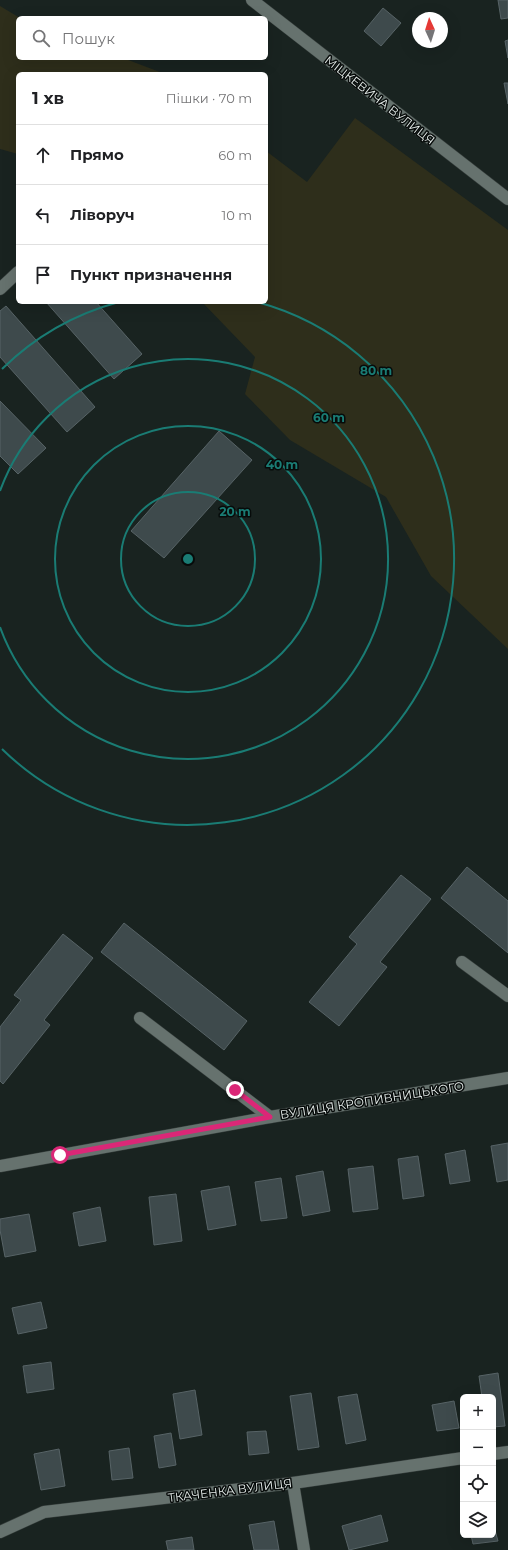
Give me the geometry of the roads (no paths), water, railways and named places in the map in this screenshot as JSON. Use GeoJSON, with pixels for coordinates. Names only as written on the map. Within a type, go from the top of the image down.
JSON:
{"type":"FeatureCollection","features":[{"type":"Feature","properties":{"kind":"street","name":"МІЦКЕВИЧА ВУЛИЦЯ"},"geometry":{"type":"LineString","coordinates":[[252,0],[508,199]]}},
{"type":"Feature","properties":{"kind":"street"},"geometry":{"type":"LineString","coordinates":[[0,289],[16,274]]}},
{"type":"Feature","properties":{"kind":"street"},"geometry":{"type":"LineString","coordinates":[[462,962],[508,996]]}},
{"type":"Feature","properties":{"kind":"street"},"geometry":{"type":"LineString","coordinates":[[140,1018],[270,1117]]}},
{"type":"Feature","properties":{"kind":"street","name":"ВУЛИЦЯ КРОПИВНИЦЬКОГО"},"geometry":{"type":"LineString","coordinates":[[0,1166],[270,1117],[508,1078]]}},
{"type":"Feature","properties":{"kind":"street"},"geometry":{"type":"LineString","coordinates":[[496,1454],[508,1452]]}},
{"type":"Feature","properties":{"kind":"street","name":"ТКАЧЕНКА ВУЛИЦЯ"},"geometry":{"type":"LineString","coordinates":[[0,1532],[44,1512],[293,1483],[460,1458]]}},
{"type":"Feature","properties":{"kind":"street"},"geometry":{"type":"LineString","coordinates":[[293,1483],[304,1550]]}}]}
